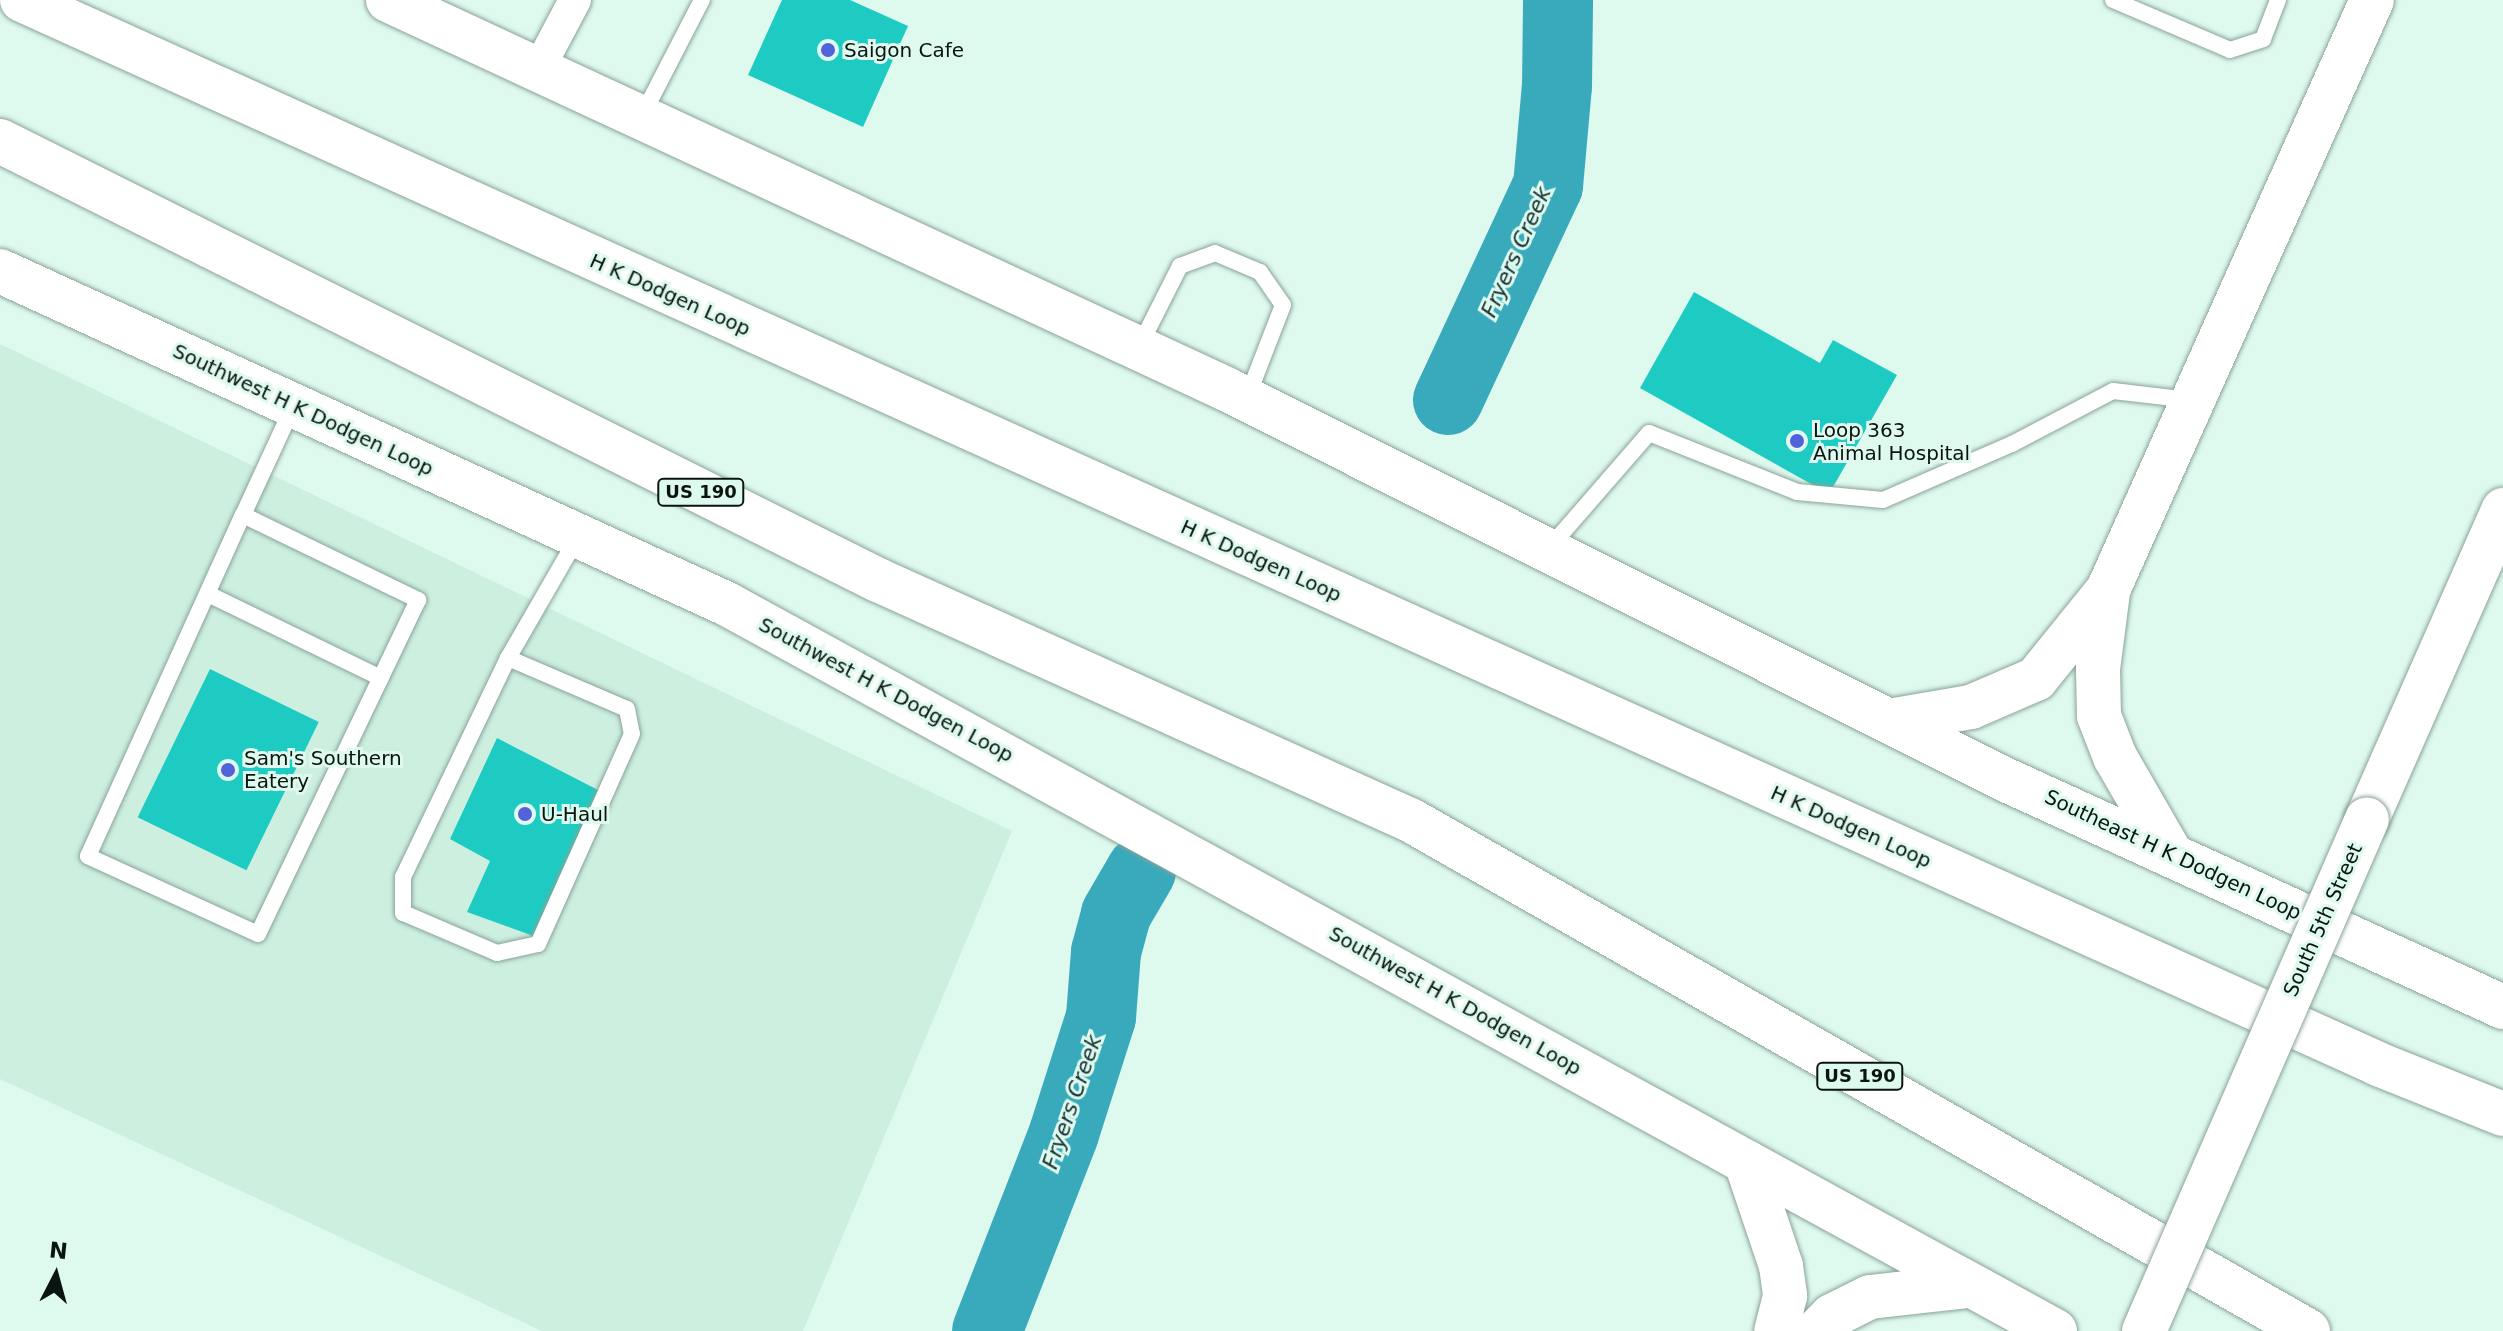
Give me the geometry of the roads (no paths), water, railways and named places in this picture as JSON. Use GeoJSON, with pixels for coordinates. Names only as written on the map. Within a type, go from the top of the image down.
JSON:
{"type":"FeatureCollection","features":[{"type":"Feature","properties":{"kind":"main road","name":"H K Dodgen Loop"},"geometry":{"type":"LineString","coordinates":[[22,0],[2263,1012],[2503,1114]]}},
{"type":"Feature","properties":{"kind":"main road"},"geometry":{"type":"LineString","coordinates":[[388,0],[1247,400],[1889,721],[1971,707],[2036,679],[2108,590],[2372,0]]}},
{"type":"Feature","properties":{"kind":"main road","name":"US 190"},"geometry":{"type":"LineString","coordinates":[[0,141],[878,580],[1412,821],[2308,1331]]}},
{"type":"Feature","properties":{"kind":"main road","name":"Southwest H K Dodgen Loop"},"geometry":{"type":"LineString","coordinates":[[0,271],[727,604],[1746,1162]]}},
{"type":"Feature","properties":{"kind":"main road","name":"South 5th Street"},"geometry":{"type":"LineString","coordinates":[[2144,1331],[2503,510]]}},
{"type":"Feature","properties":{"kind":"main road"},"geometry":{"type":"LineString","coordinates":[[2108,590],[2098,669],[2099,716],[2115,757],[2171,854]]}},
{"type":"Feature","properties":{"kind":"main road","name":"Southeast H K Dodgen Loop"},"geometry":{"type":"LineString","coordinates":[[1889,721],[2503,1007]]}},
{"type":"Feature","properties":{"kind":"main road"},"geometry":{"type":"LineString","coordinates":[[1746,1162],[1966,1286],[2055,1331]]}},
{"type":"Feature","properties":{"kind":"main road"},"geometry":{"type":"LineString","coordinates":[[1746,1162],[1781,1266],[1785,1296],[1776,1331]]}},
{"type":"Feature","properties":{"kind":"main road"},"geometry":{"type":"LineString","coordinates":[[1817,1331],[1832,1316],[1870,1297],[1966,1286]]}},
{"type":"Feature","properties":{"kind":"street"},"geometry":{"type":"LineString","coordinates":[[539,68],[575,0]]}},
{"type":"Feature","properties":{"kind":"lane"},"geometry":{"type":"LineString","coordinates":[[641,117],[702,0]]}},
{"type":"Feature","properties":{"kind":"lane"},"geometry":{"type":"LineString","coordinates":[[2113,0],[2230,50],[2263,39],[2278,0]]}},
{"type":"Feature","properties":{"kind":"lane"},"geometry":{"type":"LineString","coordinates":[[1138,348],[1180,266],[1215,253],[1260,272],[1283,305],[1247,400]]}},
{"type":"Feature","properties":{"kind":"lane"},"geometry":{"type":"LineString","coordinates":[[1548,550],[1649,433],[1797,492],[1883,500],[2012,444],[2113,391],[2192,400]]}},
{"type":"Feature","properties":{"kind":"lane"},"geometry":{"type":"LineString","coordinates":[[243,515],[418,600],[258,934],[88,856],[208,594],[243,515],[293,405]]}},
{"type":"Feature","properties":{"kind":"lane"},"geometry":{"type":"LineString","coordinates":[[508,658],[627,709],[632,734],[538,944],[497,953],[403,913],[403,877],[508,658],[578,536]]}},
{"type":"Feature","properties":{"kind":"lane"},"geometry":{"type":"LineString","coordinates":[[208,594],[381,678]]}},
{"type":"Feature","properties":{"kind":"waterway","name":"Fryers Creek"},"geometry":{"type":"LineString","coordinates":[[1448,400],[1548,186],[1557,86],[1558,0]]}},
{"type":"Feature","properties":{"kind":"waterway","name":"Fryers Creek"},"geometry":{"type":"LineString","coordinates":[[987,1331],[1064,1133],[1101,1017],[1106,952],[1116,914],[1141,871]]}},
{"type":"Feature","properties":{"kind":"place","name":"Saigon Cafe"},"geometry":{"type":"Point","coordinates":[828,50]}},
{"type":"Feature","properties":{"kind":"place","name":"Loop 363 Animal Hospital"},"geometry":{"type":"Point","coordinates":[1797,441]}},
{"type":"Feature","properties":{"kind":"place","name":"Sam's Southern Eatery"},"geometry":{"type":"Point","coordinates":[228,770]}},
{"type":"Feature","properties":{"kind":"place","name":"U-Haul"},"geometry":{"type":"Point","coordinates":[525,814]}}]}
